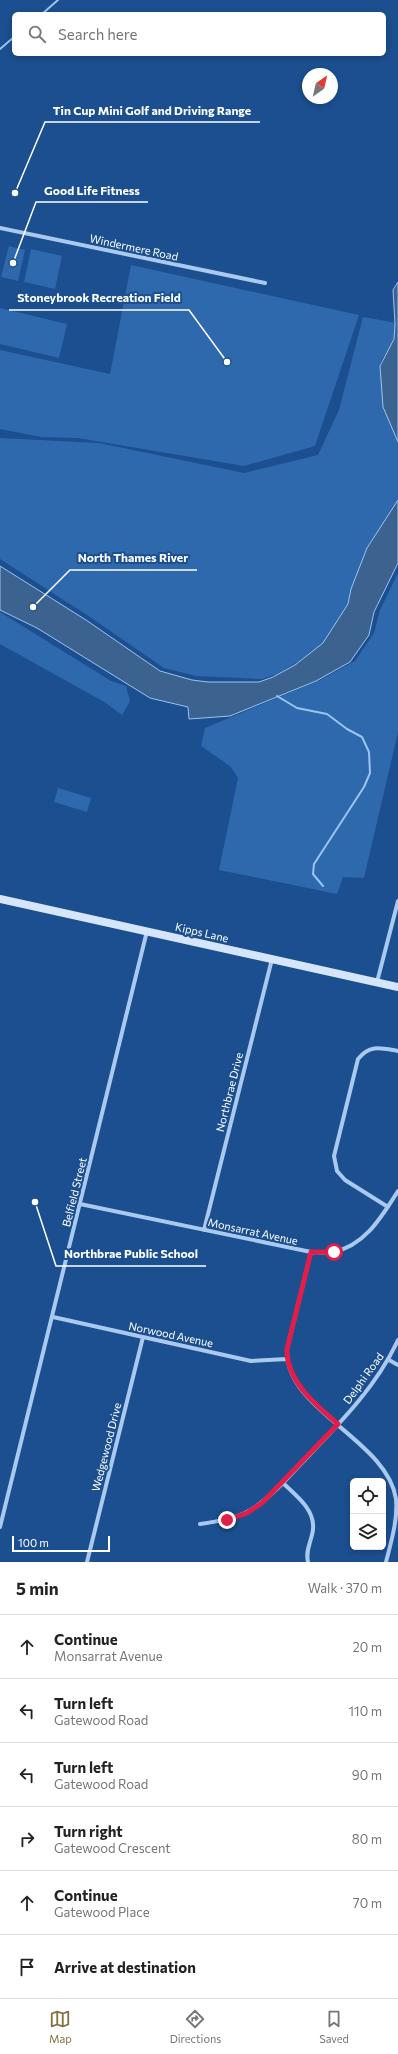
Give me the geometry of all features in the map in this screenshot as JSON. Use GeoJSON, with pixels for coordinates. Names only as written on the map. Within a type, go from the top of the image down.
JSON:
{"type":"FeatureCollection","features":[{"type":"Feature","properties":{"kind":"street","name":"Windermere Road"},"geometry":{"type":"LineString","coordinates":[[0,228],[265,283]]}},
{"type":"Feature","properties":{"kind":"street","name":"Kipps Lane"},"geometry":{"type":"LineString","coordinates":[[0,899],[398,987]]}},
{"type":"Feature","properties":{"kind":"street"},"geometry":{"type":"LineString","coordinates":[[377,982],[398,901]]}},
{"type":"Feature","properties":{"kind":"street","name":"Belfield Street"},"geometry":{"type":"LineString","coordinates":[[0,1527],[147,931]]}},
{"type":"Feature","properties":{"kind":"street","name":"Northbrae Drive"},"geometry":{"type":"LineString","coordinates":[[204,1230],[272,959]]}},
{"type":"Feature","properties":{"kind":"street"},"geometry":{"type":"LineString","coordinates":[[388,1207],[345,1180],[337,1171],[334,1156],[358,1059],[364,1052],[376,1046],[398,1051]]}},
{"type":"Feature","properties":{"kind":"street","name":"Monsarrat Avenue"},"geometry":{"type":"LineString","coordinates":[[80,1204],[311,1252],[334,1252],[356,1243],[373,1228],[398,1191]]}},
{"type":"Feature","properties":{"kind":"street"},"geometry":{"type":"LineString","coordinates":[[311,1252],[287,1349],[287,1359],[299,1386],[313,1403],[368,1452],[384,1470],[392,1484],[396,1501],[395,1529],[386,1562]]}},
{"type":"Feature","properties":{"kind":"street","name":"Norwood Avenue"},"geometry":{"type":"LineString","coordinates":[[53,1317],[251,1361],[287,1359]]}},
{"type":"Feature","properties":{"kind":"street","name":"Wedgewood Drive"},"geometry":{"type":"LineString","coordinates":[[87,1562],[143,1337]]}},
{"type":"Feature","properties":{"kind":"street","name":"Delphi Road"},"geometry":{"type":"LineString","coordinates":[[200,1524],[227,1520],[247,1513],[262,1503],[283,1483],[362,1398],[389,1360],[398,1340]]}},
{"type":"Feature","properties":{"kind":"street"},"geometry":{"type":"LineString","coordinates":[[389,1360],[398,1365]]}},
{"type":"Feature","properties":{"kind":"street"},"geometry":{"type":"LineString","coordinates":[[283,1483],[308,1509],[313,1528],[306,1554],[308,1562]]}},
{"type":"Feature","properties":{"kind":"shaded area"},"geometry":{"type":"Polygon","coordinates":[[[9,246],[25,250],[18,281],[1,277],[9,246]]]}},
{"type":"Feature","properties":{"kind":"shaded area"},"geometry":{"type":"Polygon","coordinates":[[[31,249],[62,256],[55,289],[24,282],[31,249]]]}},
{"type":"Feature","properties":{"kind":"shaded area"},"geometry":{"type":"Polygon","coordinates":[[[131,265],[359,315],[315,446],[244,466],[78,438],[41,437],[0,429],[0,350],[110,374],[131,265]]]}},
{"type":"Feature","properties":{"kind":"shaded area"},"geometry":{"type":"Polygon","coordinates":[[[398,282],[398,442],[383,407],[380,366],[394,339],[395,324],[393,290],[398,282]]]}},
{"type":"Feature","properties":{"kind":"shaded area"},"geometry":{"type":"Polygon","coordinates":[[[0,308],[67,324],[59,358],[0,344],[0,308]]]}},
{"type":"Feature","properties":{"kind":"shaded area"},"geometry":{"type":"Polygon","coordinates":[[[363,317],[397,323],[396,337],[380,363],[384,405],[398,441],[398,503],[351,602],[326,641],[298,662],[277,674],[262,679],[196,676],[164,668],[90,617],[0,559],[0,438],[99,443],[244,473],[318,455],[339,410],[363,317]]]}},
{"type":"Feature","properties":{"kind":"shaded area"},"geometry":{"type":"Polygon","coordinates":[[[398,500],[398,563],[374,612],[369,635],[350,662],[316,681],[230,716],[189,719],[188,707],[150,698],[37,628],[0,610],[0,566],[86,620],[160,671],[192,680],[208,682],[259,682],[273,677],[295,665],[323,643],[348,604],[351,589],[367,548],[398,500]]]}},
{"type":"Feature","properties":{"kind":"shaded area"},"geometry":{"type":"Polygon","coordinates":[[[398,573],[398,732],[364,878],[343,877],[337,894],[219,870],[238,778],[231,767],[201,746],[205,728],[320,680],[355,661],[374,633],[380,610],[398,573]]]}},
{"type":"Feature","properties":{"kind":"shaded area"},"geometry":{"type":"Polygon","coordinates":[[[0,612],[111,681],[126,686],[130,701],[122,715],[106,703],[0,644],[0,612]]]}},
{"type":"Feature","properties":{"kind":"shaded area"},"geometry":{"type":"Polygon","coordinates":[[[58,788],[91,798],[87,812],[54,802],[58,788]]]}},
{"type":"Feature","properties":{"kind":"waterway"},"geometry":{"type":"LineString","coordinates":[[44,12],[58,0]]}},
{"type":"Feature","properties":{"kind":"waterway"},"geometry":{"type":"LineString","coordinates":[[0,49],[12,39]]}},
{"type":"Feature","properties":{"kind":"waterway"},"geometry":{"type":"LineString","coordinates":[[277,696],[297,708],[327,714],[347,729],[362,737],[369,752],[370,773],[364,787],[314,864],[313,874],[323,886]]}},
{"type":"Feature","properties":{"kind":"place","name":"Tin Cup Mini Golf and Driving Range"},"geometry":{"type":"Point","coordinates":[15,193]}},
{"type":"Feature","properties":{"kind":"place","name":"Good Life Fitness"},"geometry":{"type":"Point","coordinates":[13,263]}},
{"type":"Feature","properties":{"kind":"place","name":"Stoneybrook Recreation Field"},"geometry":{"type":"Point","coordinates":[227,362]}},
{"type":"Feature","properties":{"kind":"place","name":"North Thames River"},"geometry":{"type":"Point","coordinates":[33,607]}},
{"type":"Feature","properties":{"kind":"place","name":"Northbrae Public School"},"geometry":{"type":"Point","coordinates":[35,1202]}},
{"type":"Feature","properties":{"kind":"route"},"geometry":{"type":"LineString","coordinates":[[227,1520],[247,1513],[262,1503],[283,1483],[338,1424],[313,1403],[299,1386],[287,1359],[287,1349],[311,1252],[334,1252]]}}]}
